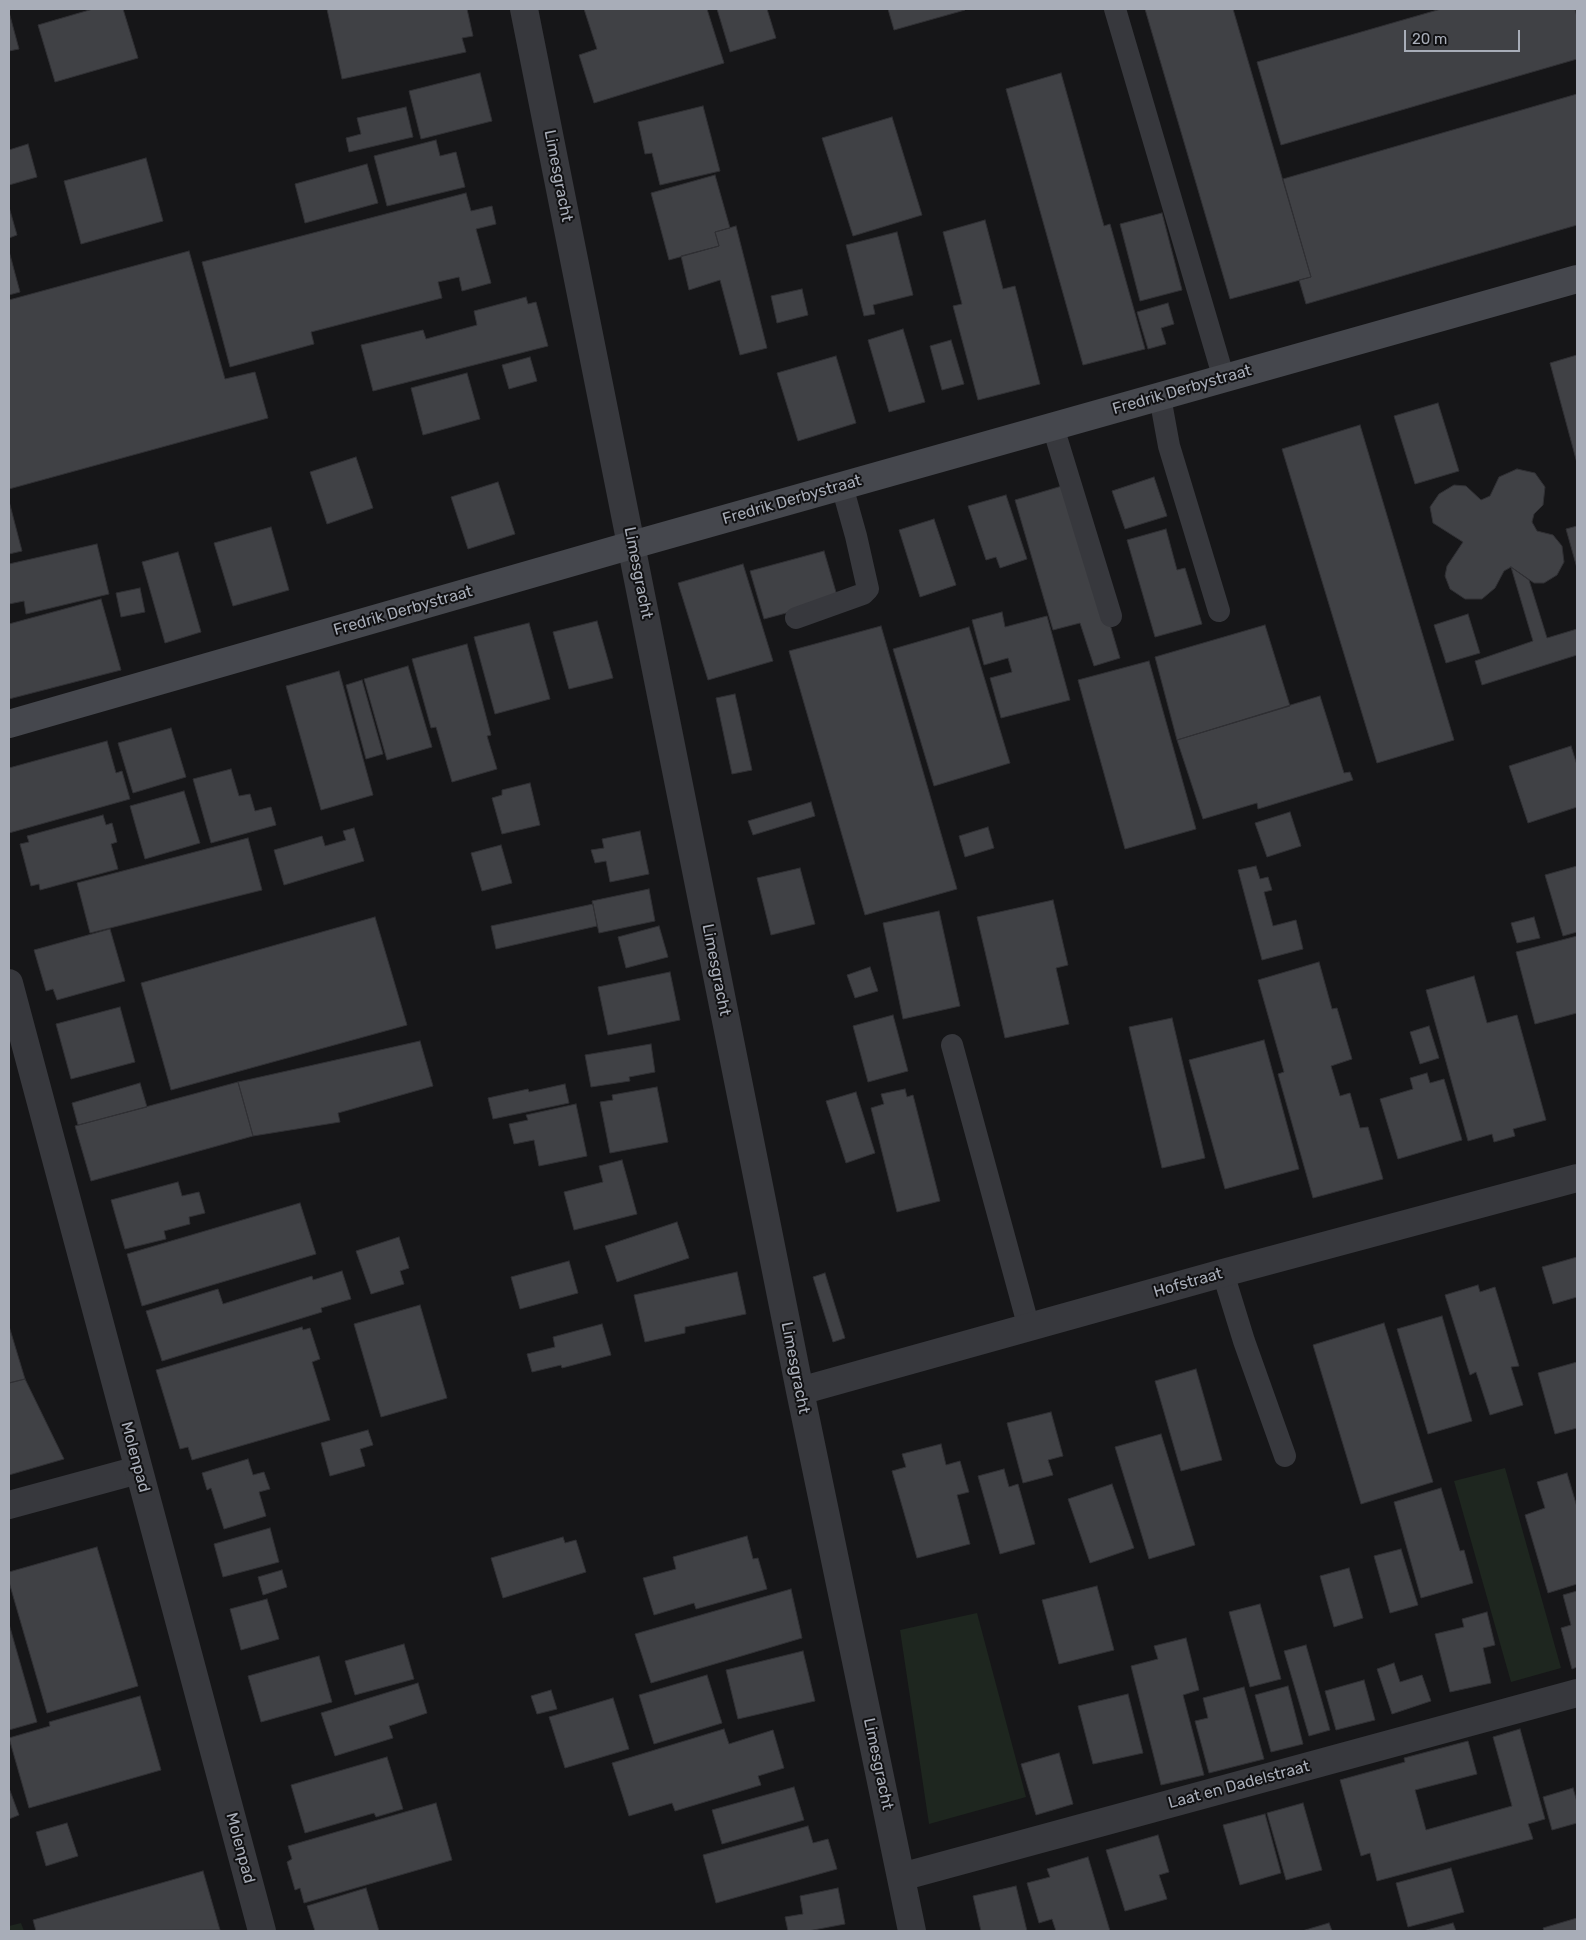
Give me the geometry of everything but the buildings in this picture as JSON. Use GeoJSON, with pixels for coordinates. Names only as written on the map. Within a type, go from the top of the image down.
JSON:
{"type":"FeatureCollection","features":[{"type":"Feature","properties":{"kind":"main road","name":"Fredrik Derbystraat"},"geometry":{"type":"LineString","coordinates":[[9,724],[632,545],[1577,279]]}},
{"type":"Feature","properties":{"kind":"street","name":"Limesgracht"},"geometry":{"type":"LineString","coordinates":[[524,9],[800,1391],[912,1931]]}},
{"type":"Feature","properties":{"kind":"street","name":"Molenpad"},"geometry":{"type":"LineString","coordinates":[[9,983],[262,1931]]}},
{"type":"Feature","properties":{"kind":"street","name":"Hofstraat"},"geometry":{"type":"LineString","coordinates":[[800,1391],[1223,1273],[1577,1178]]}},
{"type":"Feature","properties":{"kind":"street"},"geometry":{"type":"LineString","coordinates":[[9,1505],[138,1470]]}},
{"type":"Feature","properties":{"kind":"street","name":"Laat en Dadelstraat"},"geometry":{"type":"LineString","coordinates":[[901,1878],[1577,1693]]}},
{"type":"Feature","properties":{"kind":"lane"},"geometry":{"type":"LineString","coordinates":[[1115,9],[1224,379]]}},
{"type":"Feature","properties":{"kind":"lane"},"geometry":{"type":"LineString","coordinates":[[1160,397],[1169,446],[1219,611]]}},
{"type":"Feature","properties":{"kind":"lane"},"geometry":{"type":"LineString","coordinates":[[1053,427],[1111,616]]}},
{"type":"Feature","properties":{"kind":"lane"},"geometry":{"type":"LineString","coordinates":[[796,618],[863,594],[868,589],[842,486]]}},
{"type":"Feature","properties":{"kind":"lane"},"geometry":{"type":"LineString","coordinates":[[952,1046],[1029,1328]]}},
{"type":"Feature","properties":{"kind":"lane"},"geometry":{"type":"LineString","coordinates":[[1223,1273],[1244,1341],[1285,1456]]}},
{"type":"Feature","properties":{"kind":"shaded area"},"geometry":{"type":"Polygon","coordinates":[[[1505,1468],[1561,1668],[1511,1682],[1454,1481],[1505,1468]]]}},
{"type":"Feature","properties":{"kind":"shaded area"},"geometry":{"type":"Polygon","coordinates":[[[977,1613],[1026,1797],[929,1824],[900,1630],[977,1613]]]}},
{"type":"Feature","properties":{"kind":"shaded area"},"geometry":{"type":"Polygon","coordinates":[[[21,1923],[24,1931],[9,1931],[9,1926],[21,1923]]]}}]}
